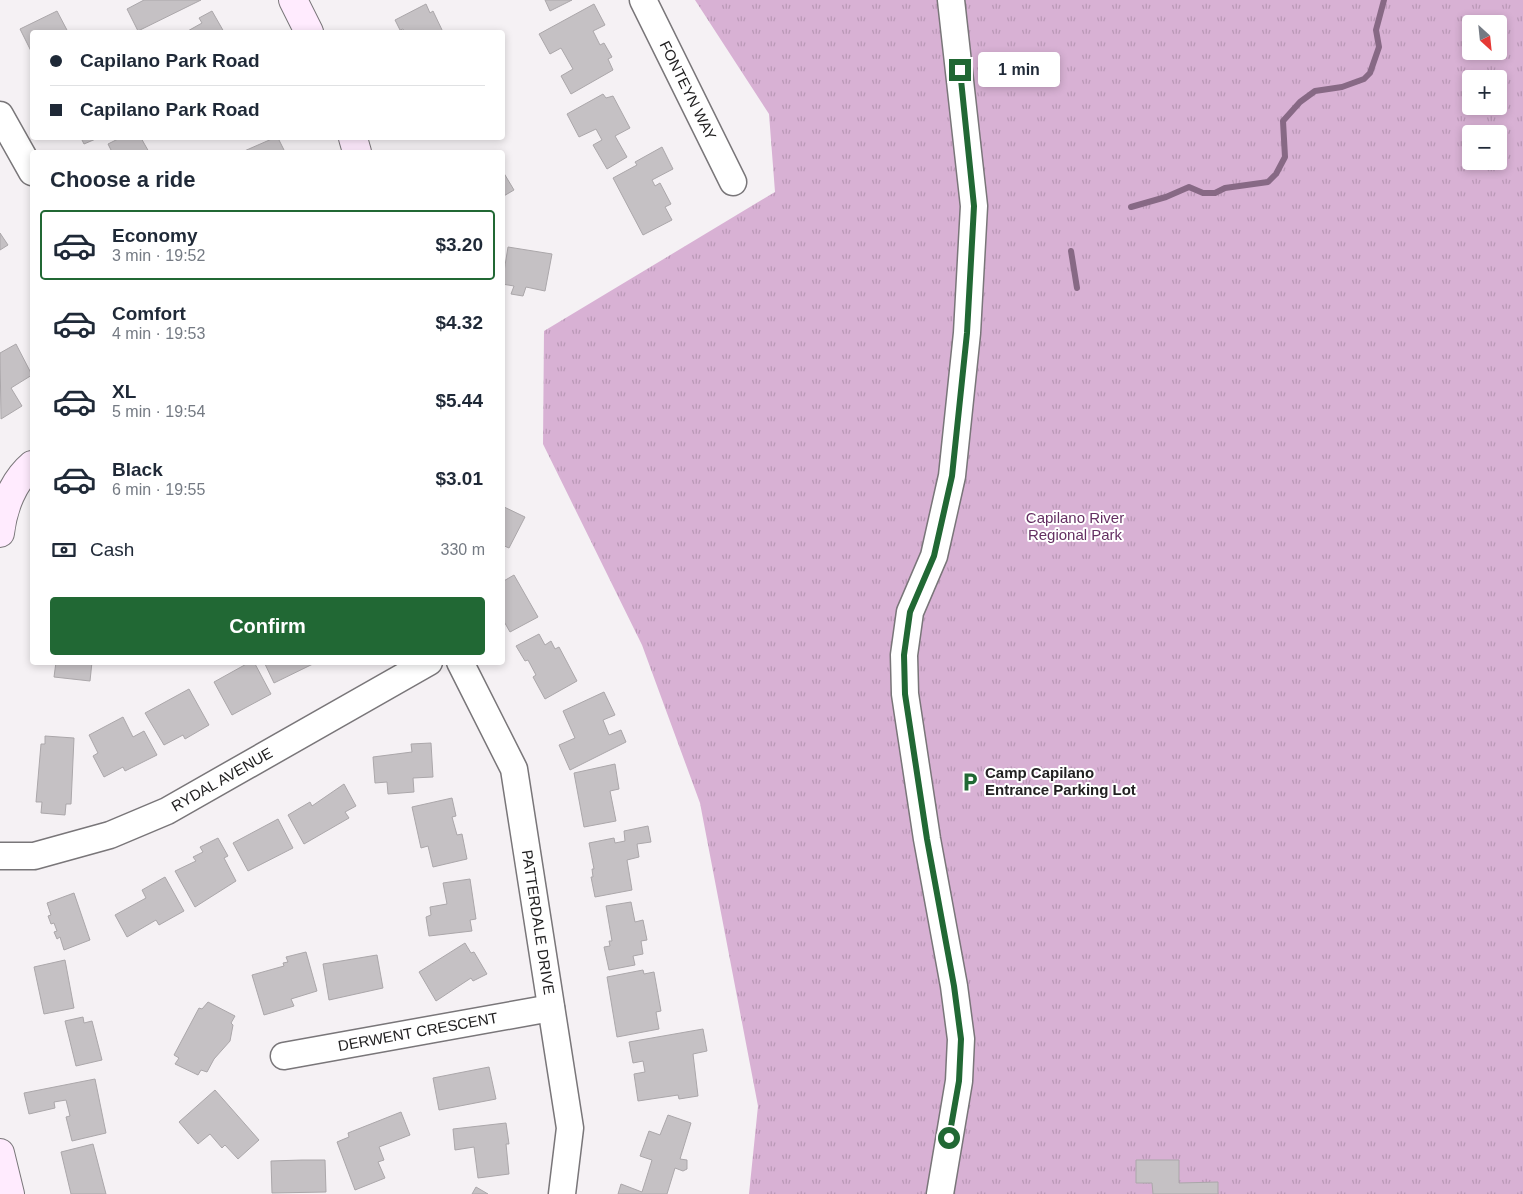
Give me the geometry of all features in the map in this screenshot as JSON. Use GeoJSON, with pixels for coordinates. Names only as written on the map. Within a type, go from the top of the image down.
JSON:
{"type":"FeatureCollection","features":[{"type":"Feature","properties":{"kind":"main road"},"geometry":{"type":"LineString","coordinates":[[293,0],[308,30]]}},
{"type":"Feature","properties":{"kind":"main road"},"geometry":{"type":"LineString","coordinates":[[0,533],[7,502],[24,472],[30,467]]}},
{"type":"Feature","properties":{"kind":"main road"},"geometry":{"type":"LineString","coordinates":[[0,1152],[10,1194]]}},
{"type":"Feature","properties":{"kind":"street","name":"FONTEYN WAY"},"geometry":{"type":"LineString","coordinates":[[643,0],[733,182]]}},
{"type":"Feature","properties":{"kind":"street"},"geometry":{"type":"LineString","coordinates":[[940,1194],[959,1081],[961,1039],[954,986],[927,839],[905,694],[904,655],[910,612],[934,556],[952,476],[967,333],[974,206],[950,0]]}},
{"type":"Feature","properties":{"kind":"street"},"geometry":{"type":"LineString","coordinates":[[0,115],[30,168]]}},
{"type":"Feature","properties":{"kind":"street","name":"RYDAL AVENUE"},"geometry":{"type":"LineString","coordinates":[[0,856],[34,856],[110,836],[167,811],[423,665]]}},
{"type":"Feature","properties":{"kind":"street","name":"PATTERDALE DRIVE"},"geometry":{"type":"LineString","coordinates":[[462,665],[514,769],[570,1128],[562,1194]]}},
{"type":"Feature","properties":{"kind":"street","name":"DERWENT CRESCENT"},"geometry":{"type":"LineString","coordinates":[[284,1056],[551,1008]]}},
{"type":"Feature","properties":{"kind":"green space","name":"Capilano River Regional Park"},"geometry":{"type":"Polygon","coordinates":[[[695,0],[1523,0],[1523,1194],[749,1194],[758,1106],[700,803],[642,645],[543,444],[544,331],[775,192],[769,114],[695,0]]]}},
{"type":"Feature","properties":{"kind":"building"},"geometry":{"type":"Polygon","coordinates":[[[144,0],[201,0],[140,30],[138,30],[127,9],[144,0]]]}},
{"type":"Feature","properties":{"kind":"building"},"geometry":{"type":"Polygon","coordinates":[[[545,0],[572,0],[550,11],[545,0]]]}},
{"type":"Feature","properties":{"kind":"building"},"geometry":{"type":"Polygon","coordinates":[[[426,4],[430,13],[433,11],[442,30],[400,30],[395,20],[426,4]]]}},
{"type":"Feature","properties":{"kind":"building"},"geometry":{"type":"Polygon","coordinates":[[[594,4],[605,25],[593,31],[600,45],[604,43],[612,57],[608,59],[613,70],[571,94],[561,76],[573,69],[561,48],[550,54],[539,34],[594,4]]]}},
{"type":"Feature","properties":{"kind":"building"},"geometry":{"type":"Polygon","coordinates":[[[57,11],[67,30],[30,30],[30,49],[20,29],[57,11]]]}},
{"type":"Feature","properties":{"kind":"building"},"geometry":{"type":"Polygon","coordinates":[[[212,11],[223,30],[190,30],[202,23],[199,18],[212,11]]]}},
{"type":"Feature","properties":{"kind":"building"},"geometry":{"type":"Polygon","coordinates":[[[603,94],[606,98],[613,96],[630,128],[615,136],[627,157],[607,169],[593,145],[602,140],[596,129],[579,137],[567,114],[603,94]]]}},
{"type":"Feature","properties":{"kind":"building"},"geometry":{"type":"Polygon","coordinates":[[[82,140],[93,140],[84,144],[82,140]]]}},
{"type":"Feature","properties":{"kind":"building"},"geometry":{"type":"Polygon","coordinates":[[[116,140],[142,140],[148,150],[111,150],[108,144],[116,140]]]}},
{"type":"Feature","properties":{"kind":"building"},"geometry":{"type":"Polygon","coordinates":[[[269,140],[279,140],[284,150],[247,150],[269,140]]]}},
{"type":"Feature","properties":{"kind":"building"},"geometry":{"type":"Polygon","coordinates":[[[662,147],[673,169],[652,180],[655,186],[660,183],[671,204],[665,207],[672,220],[643,235],[613,178],[637,165],[635,162],[662,147]]]}},
{"type":"Feature","properties":{"kind":"building"},"geometry":{"type":"Polygon","coordinates":[[[505,175],[514,190],[505,195],[505,175]]]}},
{"type":"Feature","properties":{"kind":"building"},"geometry":{"type":"Polygon","coordinates":[[[0,233],[8,245],[0,250],[0,233]]]}},
{"type":"Feature","properties":{"kind":"building"},"geometry":{"type":"Polygon","coordinates":[[[508,247],[552,254],[545,291],[526,287],[523,296],[511,294],[514,286],[505,284],[505,266],[508,247]]]}},
{"type":"Feature","properties":{"kind":"building"},"geometry":{"type":"Polygon","coordinates":[[[16,344],[30,371],[30,376],[11,388],[22,406],[1,419],[0,353],[16,344]]]}},
{"type":"Feature","properties":{"kind":"building"},"geometry":{"type":"Polygon","coordinates":[[[505,507],[525,517],[509,548],[505,546],[505,507]]]}},
{"type":"Feature","properties":{"kind":"building"},"geometry":{"type":"Polygon","coordinates":[[[514,575],[538,617],[510,632],[505,623],[505,580],[514,575]]]}},
{"type":"Feature","properties":{"kind":"building"},"geometry":{"type":"Polygon","coordinates":[[[539,634],[545,645],[551,641],[555,649],[559,647],[577,681],[545,699],[533,677],[536,675],[528,660],[525,661],[516,646],[539,634]]]}},
{"type":"Feature","properties":{"kind":"building"},"geometry":{"type":"Polygon","coordinates":[[[56,665],[92,665],[90,681],[54,677],[56,665]]]}},
{"type":"Feature","properties":{"kind":"building"},"geometry":{"type":"Polygon","coordinates":[[[245,665],[256,665],[271,694],[232,715],[214,682],[245,665]]]}},
{"type":"Feature","properties":{"kind":"building"},"geometry":{"type":"Polygon","coordinates":[[[265,665],[311,665],[274,683],[265,665]]]}},
{"type":"Feature","properties":{"kind":"building"},"geometry":{"type":"Polygon","coordinates":[[[189,689],[209,725],[185,739],[183,735],[164,745],[145,713],[189,689]]]}},
{"type":"Feature","properties":{"kind":"building"},"geometry":{"type":"Polygon","coordinates":[[[604,692],[615,715],[603,720],[609,735],[621,730],[626,742],[570,770],[559,745],[575,738],[563,711],[604,692]]]}},
{"type":"Feature","properties":{"kind":"building"},"geometry":{"type":"Polygon","coordinates":[[[123,717],[133,737],[144,731],[157,755],[125,771],[123,767],[104,777],[93,756],[98,753],[89,735],[123,717]]]}},
{"type":"Feature","properties":{"kind":"building"},"geometry":{"type":"Polygon","coordinates":[[[45,736],[74,738],[71,804],[66,804],[65,815],[41,813],[42,802],[36,802],[41,744],[45,744],[45,736]]]}},
{"type":"Feature","properties":{"kind":"building"},"geometry":{"type":"Polygon","coordinates":[[[431,743],[433,777],[413,778],[414,792],[388,794],[387,782],[375,783],[373,757],[412,752],[411,744],[431,743]]]}},
{"type":"Feature","properties":{"kind":"building"},"geometry":{"type":"Polygon","coordinates":[[[615,764],[619,789],[610,791],[616,821],[584,827],[574,773],[615,764]]]}},
{"type":"Feature","properties":{"kind":"building"},"geometry":{"type":"Polygon","coordinates":[[[344,784],[356,806],[345,812],[349,818],[304,844],[288,815],[310,802],[312,806],[344,784]]]}},
{"type":"Feature","properties":{"kind":"building"},"geometry":{"type":"Polygon","coordinates":[[[452,798],[456,816],[452,817],[457,835],[462,834],[467,859],[433,867],[428,846],[421,848],[412,807],[452,798]]]}},
{"type":"Feature","properties":{"kind":"building"},"geometry":{"type":"Polygon","coordinates":[[[278,819],[293,848],[248,871],[233,843],[278,819]]]}},
{"type":"Feature","properties":{"kind":"building"},"geometry":{"type":"Polygon","coordinates":[[[648,826],[651,842],[637,844],[639,857],[627,860],[632,890],[595,897],[591,877],[593,877],[592,869],[594,869],[589,843],[614,838],[615,843],[625,841],[624,831],[648,826]]]}},
{"type":"Feature","properties":{"kind":"building"},"geometry":{"type":"Polygon","coordinates":[[[218,838],[228,856],[224,858],[236,881],[195,907],[175,871],[196,861],[193,857],[203,852],[200,847],[218,838]]]}},
{"type":"Feature","properties":{"kind":"building"},"geometry":{"type":"Polygon","coordinates":[[[165,877],[184,911],[159,925],[156,920],[127,937],[115,915],[146,898],[142,890],[165,877]]]}},
{"type":"Feature","properties":{"kind":"building"},"geometry":{"type":"Polygon","coordinates":[[[470,879],[476,919],[470,920],[472,931],[429,936],[426,917],[431,915],[430,907],[447,904],[443,883],[470,879]]]}},
{"type":"Feature","properties":{"kind":"building"},"geometry":{"type":"Polygon","coordinates":[[[74,893],[90,940],[64,950],[60,937],[57,939],[54,932],[57,931],[54,923],[51,924],[48,916],[51,915],[47,903],[74,893]]]}},
{"type":"Feature","properties":{"kind":"building"},"geometry":{"type":"Polygon","coordinates":[[[631,902],[635,922],[643,920],[647,940],[641,941],[643,954],[633,956],[635,965],[609,970],[604,947],[610,946],[609,941],[612,941],[606,906],[631,902]]]}},
{"type":"Feature","properties":{"kind":"building"},"geometry":{"type":"Polygon","coordinates":[[[465,943],[471,953],[474,952],[487,974],[473,981],[471,978],[436,1001],[419,972],[465,943]]]}},
{"type":"Feature","properties":{"kind":"building"},"geometry":{"type":"Polygon","coordinates":[[[306,952],[317,991],[291,999],[294,1006],[264,1015],[252,975],[284,966],[283,963],[288,962],[286,957],[306,952]]]}},
{"type":"Feature","properties":{"kind":"building"},"geometry":{"type":"Polygon","coordinates":[[[377,955],[383,988],[329,1000],[323,964],[377,955]]]}},
{"type":"Feature","properties":{"kind":"building"},"geometry":{"type":"Polygon","coordinates":[[[65,960],[74,1008],[44,1014],[34,967],[65,960]]]}},
{"type":"Feature","properties":{"kind":"building"},"geometry":{"type":"Polygon","coordinates":[[[643,970],[644,974],[654,972],[661,1011],[656,1012],[659,1029],[617,1037],[607,977],[643,970]]]}},
{"type":"Feature","properties":{"kind":"building"},"geometry":{"type":"Polygon","coordinates":[[[208,1002],[235,1016],[231,1023],[233,1025],[230,1041],[214,1059],[207,1072],[201,1070],[198,1075],[175,1064],[179,1058],[174,1055],[199,1008],[202,1009],[208,1002]]]}},
{"type":"Feature","properties":{"kind":"building"},"geometry":{"type":"Polygon","coordinates":[[[83,1017],[84,1023],[92,1021],[102,1060],[76,1066],[65,1021],[83,1017]]]}},
{"type":"Feature","properties":{"kind":"building"},"geometry":{"type":"Polygon","coordinates":[[[703,1029],[707,1051],[693,1054],[698,1096],[679,1099],[678,1095],[638,1101],[634,1074],[645,1072],[643,1061],[633,1063],[629,1042],[703,1029]]]}},
{"type":"Feature","properties":{"kind":"building"},"geometry":{"type":"Polygon","coordinates":[[[489,1067],[496,1099],[439,1110],[433,1078],[489,1067]]]}},
{"type":"Feature","properties":{"kind":"building"},"geometry":{"type":"Polygon","coordinates":[[[95,1079],[106,1133],[72,1141],[66,1117],[70,1116],[66,1100],[54,1102],[55,1108],[29,1114],[24,1093],[95,1079]]]}},
{"type":"Feature","properties":{"kind":"building"},"geometry":{"type":"Polygon","coordinates":[[[215,1090],[259,1140],[238,1159],[225,1145],[222,1148],[210,1134],[198,1144],[179,1122],[215,1090]]]}},
{"type":"Feature","properties":{"kind":"building"},"geometry":{"type":"Polygon","coordinates":[[[401,1112],[410,1135],[379,1147],[384,1160],[378,1162],[385,1178],[355,1190],[337,1142],[349,1137],[348,1133],[401,1112]]]}},
{"type":"Feature","properties":{"kind":"building"},"geometry":{"type":"Polygon","coordinates":[[[668,1115],[691,1123],[680,1159],[687,1160],[687,1169],[683,1171],[675,1168],[667,1194],[618,1194],[621,1184],[642,1192],[652,1160],[640,1156],[649,1131],[660,1135],[668,1115]]]}},
{"type":"Feature","properties":{"kind":"building"},"geometry":{"type":"Polygon","coordinates":[[[506,1123],[509,1144],[506,1144],[509,1174],[478,1178],[474,1147],[455,1150],[453,1129],[506,1123]]]}},
{"type":"Feature","properties":{"kind":"building"},"geometry":{"type":"Polygon","coordinates":[[[93,1144],[106,1194],[71,1194],[61,1152],[93,1144]]]}},
{"type":"Feature","properties":{"kind":"building"},"geometry":{"type":"Polygon","coordinates":[[[325,1160],[326,1192],[272,1193],[271,1161],[325,1160]]]}},
{"type":"Feature","properties":{"kind":"building"},"geometry":{"type":"Polygon","coordinates":[[[1136,1160],[1179,1160],[1179,1183],[1218,1182],[1218,1194],[1153,1194],[1152,1183],[1136,1183],[1136,1160]]]}},
{"type":"Feature","properties":{"kind":"building"},"geometry":{"type":"Polygon","coordinates":[[[476,1187],[488,1194],[472,1194],[476,1187]]]}},
{"type":"Feature","properties":{"kind":"waterway"},"geometry":{"type":"LineString","coordinates":[[1131,207],[1166,197],[1189,187],[1203,193],[1215,193],[1225,188],[1268,182],[1276,174],[1285,157],[1283,121],[1300,102],[1315,91],[1342,87],[1364,79],[1370,73],[1379,47],[1376,30],[1384,0]]}},
{"type":"Feature","properties":{"kind":"waterway"},"geometry":{"type":"LineString","coordinates":[[1071,251],[1077,288]]}},
{"type":"Feature","properties":{"kind":"place","name":"Camp Capilano Entrance Parking Lot"},"geometry":{"type":"Point","coordinates":[970,782]}},
{"type":"Feature","properties":{"kind":"route"},"geometry":{"type":"LineString","coordinates":[[949,1138],[959,1081],[961,1039],[954,986],[927,839],[905,694],[904,655],[910,612],[934,556],[952,476],[967,333],[974,206],[960,70]]}}]}
